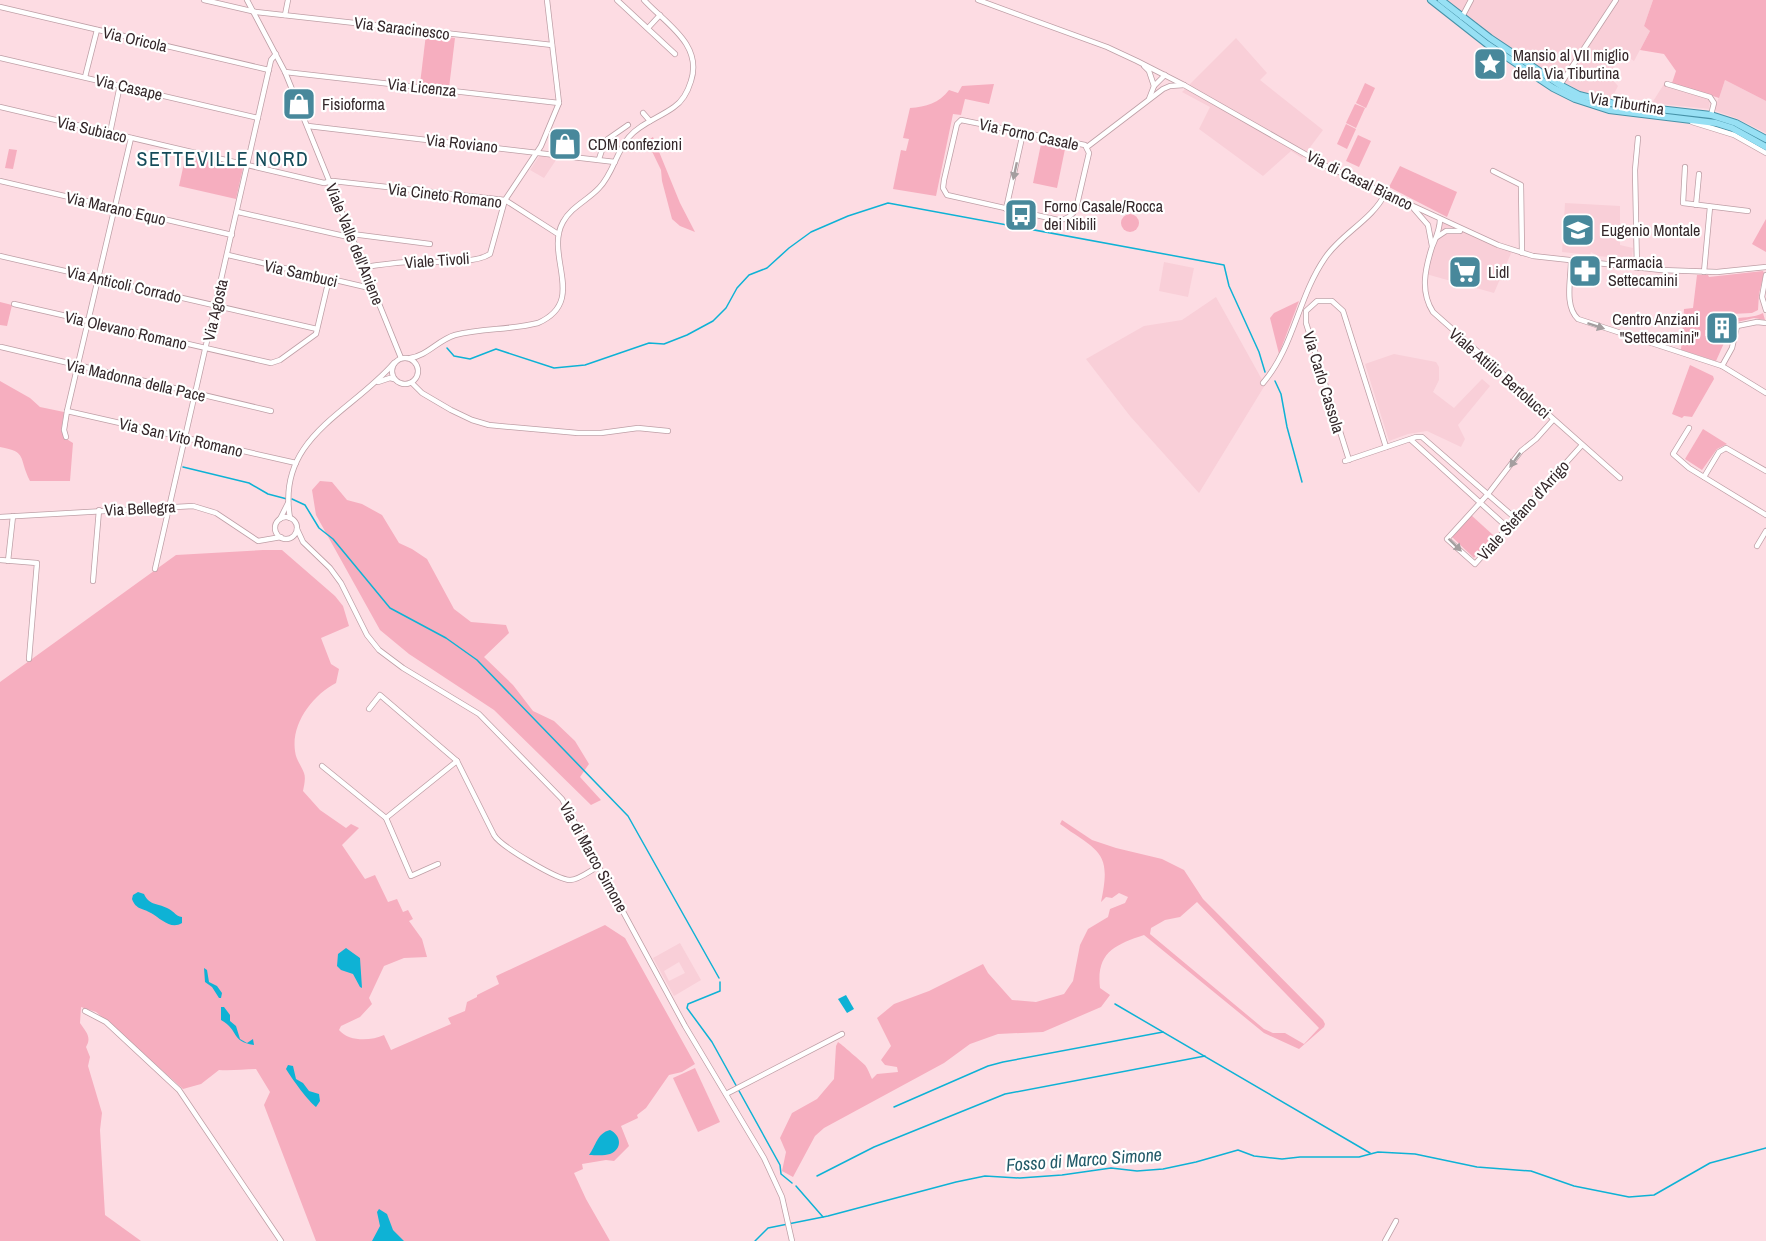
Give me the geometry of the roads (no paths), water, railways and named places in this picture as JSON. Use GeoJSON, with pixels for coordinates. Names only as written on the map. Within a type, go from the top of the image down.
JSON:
{"type":"FeatureCollection","features":[{"type":"Feature","properties":{"kind":"main road","name":"Via Tiburtina"},"geometry":{"type":"LineString","coordinates":[[1431,0],[1487,44],[1566,95],[1609,110],[1707,121],[1726,126],[1766,147]]}},
{"type":"Feature","properties":{"kind":"main road","name":"Via Tiburtina"},"geometry":{"type":"LineString","coordinates":[[1441,0],[1490,38],[1560,85],[1579,95],[1604,102],[1711,115],[1736,123],[1766,139]]}},
{"type":"Feature","properties":{"kind":"street","name":"Via Saracinesco"},"geometry":{"type":"LineString","coordinates":[[204,0],[253,11],[552,45]]}},
{"type":"Feature","properties":{"kind":"street","name":"Viale Valle dell'Aniene"},"geometry":{"type":"LineString","coordinates":[[247,0],[285,72],[401,358]]}},
{"type":"Feature","properties":{"kind":"street"},"geometry":{"type":"LineString","coordinates":[[285,15],[288,0]]}},
{"type":"Feature","properties":{"kind":"street"},"geometry":{"type":"LineString","coordinates":[[547,0],[560,104]]}},
{"type":"Feature","properties":{"kind":"street"},"geometry":{"type":"LineString","coordinates":[[617,0],[675,54]]}},
{"type":"Feature","properties":{"kind":"street"},"geometry":{"type":"LineString","coordinates":[[375,383],[390,378],[405,384],[412,382],[417,378],[419,360],[424,353],[438,342],[456,335],[530,325],[550,317],[561,301],[563,289],[557,247],[558,234],[568,214],[600,188],[629,137],[680,102],[689,87],[693,72],[690,50],[685,40],[644,0]]}},
{"type":"Feature","properties":{"kind":"street","name":"Via di Casal Bianco"},"geometry":{"type":"LineString","coordinates":[[978,0],[1107,46],[1184,85],[1317,160],[1465,231],[1522,254],[1683,272],[1766,267]]}},
{"type":"Feature","properties":{"kind":"street"},"geometry":{"type":"LineString","coordinates":[[1462,17],[1471,0]]}},
{"type":"Feature","properties":{"kind":"street"},"geometry":{"type":"LineString","coordinates":[[1560,85],[1616,0]]}},
{"type":"Feature","properties":{"kind":"street","name":"Via Oricola"},"geometry":{"type":"LineString","coordinates":[[0,7],[269,70]]}},
{"type":"Feature","properties":{"kind":"street"},"geometry":{"type":"LineString","coordinates":[[648,28],[660,15]]}},
{"type":"Feature","properties":{"kind":"street"},"geometry":{"type":"LineString","coordinates":[[85,77],[96,30]]}},
{"type":"Feature","properties":{"kind":"street","name":"Via Agosta"},"geometry":{"type":"LineString","coordinates":[[155,569],[272,57],[276,54]]}},
{"type":"Feature","properties":{"kind":"street","name":"Via Casape"},"geometry":{"type":"LineString","coordinates":[[0,58],[258,118]]}},
{"type":"Feature","properties":{"kind":"street"},"geometry":{"type":"LineString","coordinates":[[1137,61],[1149,71],[1154,86],[1152,95],[1145,104]]}},
{"type":"Feature","properties":{"kind":"street","name":"Via Licenza"},"geometry":{"type":"LineString","coordinates":[[285,72],[560,104]]}},
{"type":"Feature","properties":{"kind":"street"},"geometry":{"type":"LineString","coordinates":[[1154,86],[1165,75]]}},
{"type":"Feature","properties":{"kind":"street"},"geometry":{"type":"LineString","coordinates":[[1165,75],[1163,90],[1184,85]]}},
{"type":"Feature","properties":{"kind":"street"},"geometry":{"type":"LineString","coordinates":[[1667,84],[1710,97],[1714,103],[1711,115]]}},
{"type":"Feature","properties":{"kind":"street"},"geometry":{"type":"LineString","coordinates":[[110,133],[120,85]]}},
{"type":"Feature","properties":{"kind":"street","name":"Via Forno Casale"},"geometry":{"type":"LineString","coordinates":[[1087,147],[1163,90]]}},
{"type":"Feature","properties":{"kind":"street","name":"Viale Tivoli"},"geometry":{"type":"LineString","coordinates":[[365,267],[403,262],[455,261],[488,256],[505,201],[537,152],[560,104]]}},
{"type":"Feature","properties":{"kind":"street","name":"Via Subiaco"},"geometry":{"type":"LineString","coordinates":[[0,107],[324,183]]}},
{"type":"Feature","properties":{"kind":"street"},"geometry":{"type":"LineString","coordinates":[[643,112],[650,121]]}},
{"type":"Feature","properties":{"kind":"street","name":"Via Tiburtina"},"geometry":{"type":"LineString","coordinates":[[1675,117],[1734,135],[1766,153]]}},
{"type":"Feature","properties":{"kind":"street","name":"Via Forno Casale"},"geometry":{"type":"LineString","coordinates":[[959,121],[1082,143],[1087,147],[1089,153],[1076,209],[1064,220],[949,196],[944,191],[944,180],[959,121]]}},
{"type":"Feature","properties":{"kind":"street"},"geometry":{"type":"LineString","coordinates":[[598,159],[605,141],[628,125]]}},
{"type":"Feature","properties":{"kind":"street","name":"Via Roviano"},"geometry":{"type":"LineString","coordinates":[[308,126],[615,162]]}},
{"type":"Feature","properties":{"kind":"street"},"geometry":{"type":"LineString","coordinates":[[1006,209],[1023,133]]}},
{"type":"Feature","properties":{"kind":"street"},"geometry":{"type":"LineString","coordinates":[[66,437],[64,430],[67,411],[131,138]]}},
{"type":"Feature","properties":{"kind":"street"},"geometry":{"type":"LineString","coordinates":[[1637,268],[1635,167],[1638,138]]}},
{"type":"Feature","properties":{"kind":"street"},"geometry":{"type":"LineString","coordinates":[[1685,167],[1683,203],[1748,211]]}},
{"type":"Feature","properties":{"kind":"street"},"geometry":{"type":"LineString","coordinates":[[1493,171],[1521,185],[1522,254]]}},
{"type":"Feature","properties":{"kind":"street"},"geometry":{"type":"LineString","coordinates":[[1696,205],[1699,174]]}},
{"type":"Feature","properties":{"kind":"street","name":"Via Marano Equo"},"geometry":{"type":"LineString","coordinates":[[0,181],[232,235]]}},
{"type":"Feature","properties":{"kind":"street","name":"Via Cineto Romano"},"geometry":{"type":"LineString","coordinates":[[324,183],[505,201],[558,234]]}},
{"type":"Feature","properties":{"kind":"street"},"geometry":{"type":"LineString","coordinates":[[1263,383],[1280,361],[1307,290],[1322,263],[1332,249],[1377,206],[1385,194]]}},
{"type":"Feature","properties":{"kind":"street"},"geometry":{"type":"LineString","coordinates":[[1405,203],[1423,217],[1431,233]]}},
{"type":"Feature","properties":{"kind":"street"},"geometry":{"type":"LineString","coordinates":[[1704,272],[1710,207]]}},
{"type":"Feature","properties":{"kind":"street"},"geometry":{"type":"LineString","coordinates":[[238,212],[352,236],[430,244]]}},
{"type":"Feature","properties":{"kind":"street"},"geometry":{"type":"LineString","coordinates":[[1431,233],[1440,219]]}},
{"type":"Feature","properties":{"kind":"street","name":"Viale Attilio Bertolucci"},"geometry":{"type":"LineString","coordinates":[[1440,219],[1424,287],[1427,302],[1433,312],[1620,478]]}},
{"type":"Feature","properties":{"kind":"street"},"geometry":{"type":"LineString","coordinates":[[1437,237],[1446,231],[1465,231]]}},
{"type":"Feature","properties":{"kind":"street","name":"Viale Attilio Bertolucci"},"geometry":{"type":"LineString","coordinates":[[1431,233],[1432,247]]}},
{"type":"Feature","properties":{"kind":"street","name":"Via Anticoli Corrado"},"geometry":{"type":"LineString","coordinates":[[0,255],[317,329]]}},
{"type":"Feature","properties":{"kind":"street","name":"Via Sambuci"},"geometry":{"type":"LineString","coordinates":[[228,255],[374,290]]}},
{"type":"Feature","properties":{"kind":"street"},"geometry":{"type":"LineString","coordinates":[[1571,261],[1570,306],[1578,319],[1722,366],[1766,393]]}},
{"type":"Feature","properties":{"kind":"street"},"geometry":{"type":"LineString","coordinates":[[1766,275],[1762,297],[1766,310]]}},
{"type":"Feature","properties":{"kind":"street"},"geometry":{"type":"LineString","coordinates":[[317,329],[329,279]]}},
{"type":"Feature","properties":{"kind":"street","name":"Via Carlo Cassola"},"geometry":{"type":"LineString","coordinates":[[1317,301],[1332,301],[1343,312],[1386,447],[1347,460],[1306,323],[1306,310],[1317,301]]}},
{"type":"Feature","properties":{"kind":"street","name":"Via Olevano Romano"},"geometry":{"type":"LineString","coordinates":[[14,304],[265,363],[273,363],[313,337],[317,329]]}},
{"type":"Feature","properties":{"kind":"street"},"geometry":{"type":"LineString","coordinates":[[1722,366],[1732,348],[1737,326],[1757,322],[1766,323]]}},
{"type":"Feature","properties":{"kind":"street","name":"Via Madonna della Pace"},"geometry":{"type":"LineString","coordinates":[[1,347],[271,411]]}},
{"type":"Feature","properties":{"kind":"street"},"geometry":{"type":"LineString","coordinates":[[290,518],[288,494],[296,463],[308,441],[320,428],[375,383],[394,363],[401,358],[410,358],[424,353]]}},
{"type":"Feature","properties":{"kind":"street"},"geometry":{"type":"LineString","coordinates":[[410,358],[418,368]]}},
{"type":"Feature","properties":{"kind":"street"},"geometry":{"type":"LineString","coordinates":[[394,363],[392,371],[394,379]]}},
{"type":"Feature","properties":{"kind":"street"},"geometry":{"type":"LineString","coordinates":[[412,382],[422,393],[439,403],[485,424],[578,433],[635,428],[668,431]]}},
{"type":"Feature","properties":{"kind":"street","name":"Via San Vito Romano"},"geometry":{"type":"LineString","coordinates":[[67,411],[296,463]]}},
{"type":"Feature","properties":{"kind":"street","name":"Viale Stefano d'Arrigo"},"geometry":{"type":"LineString","coordinates":[[1553,420],[1536,439],[1521,451],[1488,494],[1448,538],[1475,564],[1581,445]]}},
{"type":"Feature","properties":{"kind":"street"},"geometry":{"type":"LineString","coordinates":[[1689,428],[1673,454],[1689,468],[1766,515]]}},
{"type":"Feature","properties":{"kind":"street"},"geometry":{"type":"LineString","coordinates":[[1386,447],[1418,436],[1424,437],[1515,518]]}},
{"type":"Feature","properties":{"kind":"street"},"geometry":{"type":"LineString","coordinates":[[1411,440],[1507,527]]}},
{"type":"Feature","properties":{"kind":"street"},"geometry":{"type":"LineString","coordinates":[[1704,477],[1720,451],[1726,448],[1766,471]]}},
{"type":"Feature","properties":{"kind":"street"},"geometry":{"type":"LineString","coordinates":[[1437,465],[1445,456]]}},
{"type":"Feature","properties":{"kind":"street"},"geometry":{"type":"LineString","coordinates":[[1442,469],[1445,463],[1451,461]]}},
{"type":"Feature","properties":{"kind":"street"},"geometry":{"type":"LineString","coordinates":[[280,519],[290,518],[296,522],[297,529],[294,535],[288,538],[281,537],[276,530],[276,524],[288,503]]}},
{"type":"Feature","properties":{"kind":"street","name":"Via Bellegra"},"geometry":{"type":"LineString","coordinates":[[0,517],[193,506],[207,509],[223,517],[254,539],[261,541],[281,537]]}},
{"type":"Feature","properties":{"kind":"street"},"geometry":{"type":"LineString","coordinates":[[93,581],[99,510]]}},
{"type":"Feature","properties":{"kind":"street"},"geometry":{"type":"LineString","coordinates":[[8,561],[13,516]]}},
{"type":"Feature","properties":{"kind":"street","name":"Via di Marco Simone"},"geometry":{"type":"LineString","coordinates":[[297,529],[306,544],[342,583],[367,635],[379,650],[479,714],[549,784],[566,806],[685,1026],[764,1158],[778,1185],[792,1239]]}},
{"type":"Feature","properties":{"kind":"street"},"geometry":{"type":"LineString","coordinates":[[269,539],[276,530]]}},
{"type":"Feature","properties":{"kind":"street"},"geometry":{"type":"LineString","coordinates":[[1757,546],[1766,531]]}},
{"type":"Feature","properties":{"kind":"street","name":"Via di Marco Simone"},"geometry":{"type":"LineString","coordinates":[[288,538],[306,544]]}},
{"type":"Feature","properties":{"kind":"street"},"geometry":{"type":"LineString","coordinates":[[0,560],[37,563],[29,659]]}},
{"type":"Feature","properties":{"kind":"street"},"geometry":{"type":"LineString","coordinates":[[369,709],[380,695],[457,761],[494,836],[502,844],[565,879],[576,878],[599,866]]}},
{"type":"Feature","properties":{"kind":"street"},"geometry":{"type":"LineString","coordinates":[[386,818],[457,761]]}},
{"type":"Feature","properties":{"kind":"street"},"geometry":{"type":"LineString","coordinates":[[322,766],[386,818],[411,876],[438,864]]}},
{"type":"Feature","properties":{"kind":"street"},"geometry":{"type":"LineString","coordinates":[[86,1011],[106,1022],[179,1090],[282,1241]]}},
{"type":"Feature","properties":{"kind":"street"},"geometry":{"type":"LineString","coordinates":[[726,1094],[842,1034]]}},
{"type":"Feature","properties":{"kind":"street"},"geometry":{"type":"LineString","coordinates":[[1386,1241],[1396,1221]]}},
{"type":"Feature","properties":{"kind":"water"},"geometry":{"type":"Polygon","coordinates":[[[138,892],[144,894],[151,902],[182,917],[182,923],[170,924],[138,907],[132,899],[133,895],[138,892]]]}},
{"type":"Feature","properties":{"kind":"water"},"geometry":{"type":"Polygon","coordinates":[[[346,948],[360,958],[362,988],[353,974],[337,966],[338,954],[346,948]]]}},
{"type":"Feature","properties":{"kind":"water"},"geometry":{"type":"Polygon","coordinates":[[[204,968],[207,970],[209,982],[217,986],[222,993],[221,998],[205,982],[204,968]]]}},
{"type":"Feature","properties":{"kind":"water"},"geometry":{"type":"Polygon","coordinates":[[[846,995],[854,1009],[847,1013],[838,999],[846,995]]]}},
{"type":"Feature","properties":{"kind":"water"},"geometry":{"type":"Polygon","coordinates":[[[221,1007],[224,1007],[230,1015],[230,1021],[236,1026],[240,1039],[247,1043],[253,1039],[254,1045],[246,1043],[241,1041],[221,1020],[221,1007]]]}},
{"type":"Feature","properties":{"kind":"water"},"geometry":{"type":"Polygon","coordinates":[[[288,1065],[293,1066],[296,1079],[303,1083],[309,1091],[319,1094],[320,1101],[316,1107],[286,1069],[288,1065]]]}},
{"type":"Feature","properties":{"kind":"water"},"geometry":{"type":"Polygon","coordinates":[[[610,1130],[618,1138],[617,1149],[608,1155],[589,1155],[599,1137],[610,1130]]]}},
{"type":"Feature","properties":{"kind":"water"},"geometry":{"type":"Polygon","coordinates":[[[379,1209],[387,1214],[393,1230],[404,1241],[372,1241],[380,1226],[377,1212],[379,1209]]]}},
{"type":"Feature","properties":{"kind":"waterway"},"geometry":{"type":"LineString","coordinates":[[447,348],[454,356],[470,359],[496,349],[554,368],[585,365],[649,343],[664,344],[713,321],[726,308],[737,288],[749,275],[767,268],[811,232],[848,216],[888,203],[1224,265],[1229,286],[1259,352],[1265,372]]}},
{"type":"Feature","properties":{"kind":"waterway"},"geometry":{"type":"LineString","coordinates":[[1275,381],[1281,394],[1287,427],[1302,482]]}},
{"type":"Feature","properties":{"kind":"waterway"},"geometry":{"type":"LineString","coordinates":[[183,467],[249,483],[268,494],[287,499]]}},
{"type":"Feature","properties":{"kind":"waterway"},"geometry":{"type":"LineString","coordinates":[[292,499],[305,505],[319,528],[333,539],[390,608],[446,638],[477,660],[628,816],[719,978]]}},
{"type":"Feature","properties":{"kind":"waterway"},"geometry":{"type":"LineString","coordinates":[[720,982],[720,991],[688,1004],[687,1008],[712,1042],[780,1165],[781,1174],[792,1183]]}},
{"type":"Feature","properties":{"kind":"waterway"},"geometry":{"type":"LineString","coordinates":[[1115,1004],[1370,1153]]}},
{"type":"Feature","properties":{"kind":"waterway"},"geometry":{"type":"LineString","coordinates":[[894,1107],[988,1066],[1163,1032]]}},
{"type":"Feature","properties":{"kind":"waterway"},"geometry":{"type":"LineString","coordinates":[[817,1176],[874,1147],[1005,1094],[1205,1056]]}},
{"type":"Feature","properties":{"kind":"waterway","name":"Fosso di Marco Simone"},"geometry":{"type":"LineString","coordinates":[[755,1241],[768,1228],[828,1216],[985,1176],[1020,1178],[1111,1168],[1137,1171],[1163,1169],[1238,1150],[1254,1156],[1282,1159],[1359,1157],[1378,1152],[1415,1154],[1477,1167],[1531,1171],[1574,1186],[1629,1197],[1654,1195],[1710,1163],[1766,1148]]}},
{"type":"Feature","properties":{"kind":"waterway"},"geometry":{"type":"LineString","coordinates":[[796,1186],[823,1217]]}},
{"type":"Feature","properties":{"kind":"place","name":"Mansio al VII miglio della Via Tiburtina"},"geometry":{"type":"Point","coordinates":[1490,64]}},
{"type":"Feature","properties":{"kind":"place","name":"Fisioforma"},"geometry":{"type":"Point","coordinates":[299,104]}},
{"type":"Feature","properties":{"kind":"place","name":"CDM confezioni"},"geometry":{"type":"Point","coordinates":[565,144]}},
{"type":"Feature","properties":{"kind":"place","name":"Forno Casale/Rocca dei Nibili"},"geometry":{"type":"Point","coordinates":[1021,215]}},
{"type":"Feature","properties":{"kind":"place","name":"Eugenio Montale"},"geometry":{"type":"Point","coordinates":[1578,230]}},
{"type":"Feature","properties":{"kind":"place","name":"Farmacia Settecamini"},"geometry":{"type":"Point","coordinates":[1585,271]}},
{"type":"Feature","properties":{"kind":"place","name":"Lidl"},"geometry":{"type":"Point","coordinates":[1465,272]}},
{"type":"Feature","properties":{"kind":"place","name":"Centro Anziani \"Settecamini\""},"geometry":{"type":"Point","coordinates":[1722,328]}},
{"type":"Feature","properties":{"kind":"district","name":"SETTEVILLE NORD"},"geometry":{"type":"Point","coordinates":[223,159]}}]}
